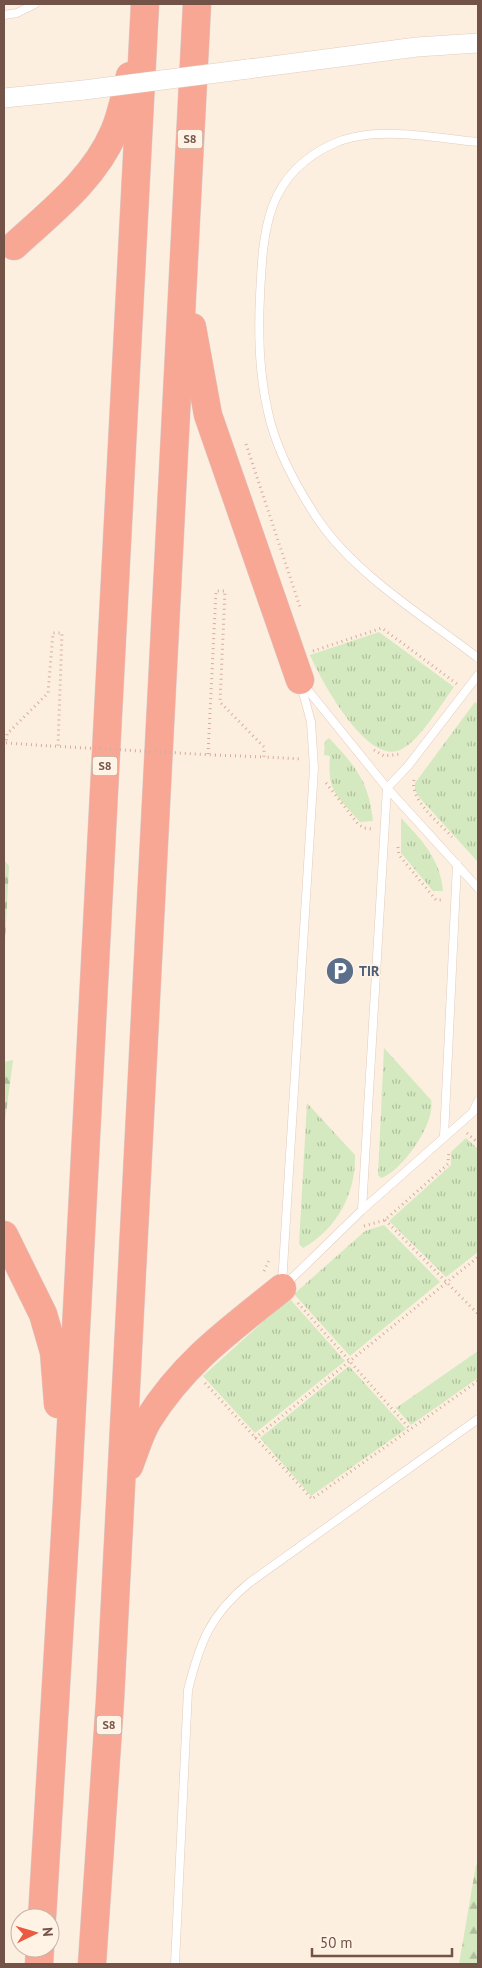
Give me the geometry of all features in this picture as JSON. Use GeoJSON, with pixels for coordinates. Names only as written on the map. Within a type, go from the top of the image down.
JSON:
{"type":"FeatureCollection","features":[{"type":"Feature","properties":{"kind":"highway","name":"S8"},"geometry":{"type":"LineString","coordinates":[[92,1964],[122,1486],[198,4]]}},
{"type":"Feature","properties":{"kind":"highway","name":"S8"},"geometry":{"type":"LineString","coordinates":[[43,1908],[68,1502],[144,16]]}},
{"type":"Feature","properties":{"kind":"highway"},"geometry":{"type":"LineString","coordinates":[[9,248],[82,182],[99,159],[114,132],[144,16]]}},
{"type":"Feature","properties":{"kind":"highway"},"geometry":{"type":"LineString","coordinates":[[183,274],[208,415],[300,680]]}},
{"type":"Feature","properties":{"kind":"highway"},"geometry":{"type":"LineString","coordinates":[[4,1236],[42,1314],[54,1352],[68,1502]]}},
{"type":"Feature","properties":{"kind":"highway"},"geometry":{"type":"LineString","coordinates":[[122,1486],[147,1421],[179,1377],[199,1355],[288,1294]]}},
{"type":"Feature","properties":{"kind":"street"},"geometry":{"type":"LineString","coordinates":[[4,98],[84,90],[417,47],[478,43]]}},
{"type":"Feature","properties":{"kind":"lane"},"geometry":{"type":"LineString","coordinates":[[4,15],[17,13],[35,4]]}},
{"type":"Feature","properties":{"kind":"lane"},"geometry":{"type":"LineString","coordinates":[[478,142],[379,133],[336,143],[309,157],[288,178],[271,209],[261,255],[260,306],[260,368],[268,413],[281,454],[318,519],[346,553],[388,589],[478,658]]}},
{"type":"Feature","properties":{"kind":"lane"},"geometry":{"type":"LineString","coordinates":[[362,1210],[387,788],[408,766],[478,675]]}},
{"type":"Feature","properties":{"kind":"lane"},"geometry":{"type":"LineString","coordinates":[[288,1294],[314,768],[311,722],[300,680]]}},
{"type":"Feature","properties":{"kind":"lane"},"geometry":{"type":"LineString","coordinates":[[300,680],[387,788],[478,888]]}},
{"type":"Feature","properties":{"kind":"lane"},"geometry":{"type":"LineString","coordinates":[[444,1137],[457,864]]}},
{"type":"Feature","properties":{"kind":"lane"},"geometry":{"type":"LineString","coordinates":[[288,1294],[362,1210],[473,1112],[478,1101]]}},
{"type":"Feature","properties":{"kind":"lane"},"geometry":{"type":"LineString","coordinates":[[175,1964],[188,1690],[198,1649],[216,1617],[230,1599],[249,1583],[478,1419]]}},
{"type":"Feature","properties":{"kind":"path"},"geometry":{"type":"LineString","coordinates":[[246,444],[301,604],[302,613]]}},
{"type":"Feature","properties":{"kind":"path"},"geometry":{"type":"LineString","coordinates":[[208,754],[216,591],[225,591],[220,702],[264,747],[264,757]]}},
{"type":"Feature","properties":{"kind":"path"},"geometry":{"type":"LineString","coordinates":[[306,653],[382,628],[460,686]]}},
{"type":"Feature","properties":{"kind":"path"},"geometry":{"type":"LineString","coordinates":[[58,746],[62,633],[53,633],[48,693],[7,734],[5,743],[215,755],[301,758],[301,767],[326,768],[326,785],[358,824],[364,828],[398,831],[400,855],[436,900],[455,901]]}},
{"type":"Feature","properties":{"kind":"path"},"geometry":{"type":"LineString","coordinates":[[373,749],[384,756],[403,754]]}},
{"type":"Feature","properties":{"kind":"path"},"geometry":{"type":"LineString","coordinates":[[414,778],[413,786],[418,800],[456,842]]}},
{"type":"Feature","properties":{"kind":"path"},"geometry":{"type":"LineString","coordinates":[[460,1138],[472,1127]]}},
{"type":"Feature","properties":{"kind":"path"},"geometry":{"type":"LineString","coordinates":[[466,1132],[478,1143]]}},
{"type":"Feature","properties":{"kind":"path"},"geometry":{"type":"LineString","coordinates":[[362,1227],[385,1220],[448,1164],[449,1149],[455,1144]]}},
{"type":"Feature","properties":{"kind":"path"},"geometry":{"type":"LineString","coordinates":[[385,1220],[478,1314]]}},
{"type":"Feature","properties":{"kind":"path"},"geometry":{"type":"LineString","coordinates":[[255,1438],[478,1257]]}},
{"type":"Feature","properties":{"kind":"path"},"geometry":{"type":"LineString","coordinates":[[288,1294],[410,1429]]}},
{"type":"Feature","properties":{"kind":"path"},"geometry":{"type":"LineString","coordinates":[[201,1379],[312,1499],[478,1381]]}},
{"type":"Feature","properties":{"kind":"green space"},"geometry":{"type":"Polygon","coordinates":[[[379,632],[454,687],[430,721],[409,744],[402,749],[389,751],[375,746],[347,718],[324,683],[310,655],[379,632]]]}},
{"type":"Feature","properties":{"kind":"green space"},"geometry":{"type":"Polygon","coordinates":[[[475,702],[478,705],[477,861],[419,797],[415,790],[415,783],[475,702]]]}},
{"type":"Feature","properties":{"kind":"green space"},"geometry":{"type":"Polygon","coordinates":[[[329,738],[359,775],[368,795],[373,821],[360,822],[335,793],[330,778],[330,756],[324,755],[325,741],[329,738]]]}},
{"type":"Feature","properties":{"kind":"green space"},"geometry":{"type":"Polygon","coordinates":[[[401,818],[429,851],[438,869],[443,891],[433,891],[401,853],[401,818]]]}},
{"type":"Feature","properties":{"kind":"green space"},"geometry":{"type":"Polygon","coordinates":[[[4,860],[9,866],[4,964],[4,860]]]}},
{"type":"Feature","properties":{"kind":"green space"},"geometry":{"type":"Polygon","coordinates":[[[384,1048],[431,1100],[431,1110],[423,1133],[416,1145],[398,1166],[381,1178],[378,1175],[384,1048]]]}},
{"type":"Feature","properties":{"kind":"green space"},"geometry":{"type":"Polygon","coordinates":[[[13,1060],[4,1129],[4,1062],[13,1060]]]}},
{"type":"Feature","properties":{"kind":"green space"},"geometry":{"type":"Polygon","coordinates":[[[307,1103],[355,1155],[352,1183],[342,1209],[326,1231],[303,1248],[299,1244],[307,1103]]]}},
{"type":"Feature","properties":{"kind":"green space"},"geometry":{"type":"Polygon","coordinates":[[[466,1138],[478,1149],[478,1252],[446,1277],[389,1221],[451,1165],[451,1152],[466,1138]]]}},
{"type":"Feature","properties":{"kind":"green space"},"geometry":{"type":"Polygon","coordinates":[[[384,1225],[440,1282],[350,1356],[294,1294],[365,1231],[384,1225]]]}},
{"type":"Feature","properties":{"kind":"green space"},"geometry":{"type":"Polygon","coordinates":[[[289,1298],[345,1361],[255,1433],[203,1376],[289,1298]]]}},
{"type":"Feature","properties":{"kind":"green space"},"geometry":{"type":"Polygon","coordinates":[[[478,1351],[478,1378],[411,1425],[396,1408],[478,1351]]]}},
{"type":"Feature","properties":{"kind":"green space"},"geometry":{"type":"Polygon","coordinates":[[[349,1366],[406,1429],[311,1496],[260,1438],[349,1366]]]}},
{"type":"Feature","properties":{"kind":"green space"},"geometry":{"type":"Polygon","coordinates":[[[478,1864],[478,1964],[459,1964],[476,1865],[478,1864]]]}},
{"type":"Feature","properties":{"kind":"place","name":"TIR"},"geometry":{"type":"Point","coordinates":[340,971]}}]}
